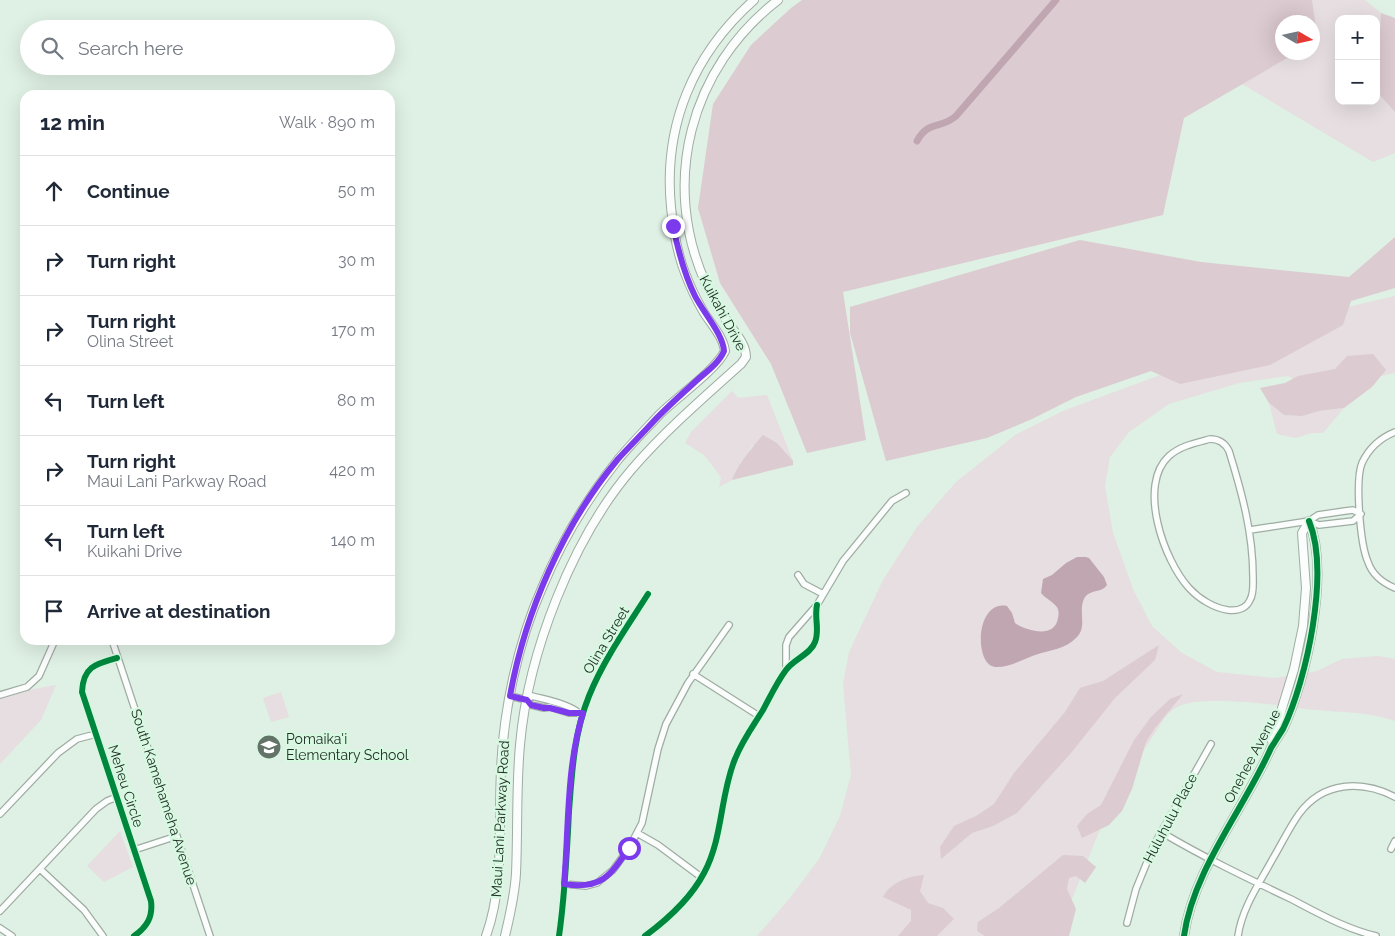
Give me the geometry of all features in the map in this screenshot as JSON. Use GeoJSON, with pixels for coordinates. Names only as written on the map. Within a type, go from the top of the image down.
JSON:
{"type":"FeatureCollection","features":[{"type":"Feature","properties":{"kind":"main road","name":"Kuikahi Drive"},"geometry":{"type":"LineString","coordinates":[[724,351],[722,341],[694,296],[680,258],[672,218],[670,192],[671,157],[680,108],[696,72],[714,44],[754,0]]}},
{"type":"Feature","properties":{"kind":"main road","name":"Kuikahi Drive"},"geometry":{"type":"LineString","coordinates":[[746,357],[744,347],[713,298],[696,257],[685,192],[686,166],[695,113],[712,75],[738,39],[759,16],[778,0]]}},
{"type":"Feature","properties":{"kind":"main road","name":"Maui Lani Parkway Road"},"geometry":{"type":"LineString","coordinates":[[486,936],[496,898],[500,869],[501,768],[510,696],[525,636],[541,589],[562,544],[588,500],[618,460],[662,412],[717,362],[724,351]]}},
{"type":"Feature","properties":{"kind":"main road","name":"Maui Lani Parkway Road"},"geometry":{"type":"LineString","coordinates":[[505,936],[516,873],[516,802],[519,760],[527,700],[546,627],[568,572],[596,519],[631,470],[671,427],[741,364],[746,357]]}},
{"type":"Feature","properties":{"kind":"main road","name":"Onehee Avenue"},"geometry":{"type":"LineString","coordinates":[[1271,748],[1274,731],[1294,669],[1302,634],[1306,588],[1302,534],[1309,521]]}},
{"type":"Feature","properties":{"kind":"main road","name":"Onehee Avenue"},"geometry":{"type":"LineString","coordinates":[[1184,936],[1193,898],[1282,730],[1293,704],[1304,666],[1316,592],[1317,575],[1314,534],[1309,521]]}},
{"type":"Feature","properties":{"kind":"street"},"geometry":{"type":"LineString","coordinates":[[1395,432],[1373,446],[1363,462],[1358,481],[1367,562],[1377,576],[1395,588]]}},
{"type":"Feature","properties":{"kind":"street"},"geometry":{"type":"LineString","coordinates":[[1210,439],[1223,443],[1229,451],[1241,490],[1250,530],[1253,591],[1246,606],[1236,611],[1227,610],[1212,605],[1197,596],[1190,590],[1176,571],[1161,535],[1157,517],[1154,483],[1157,471],[1163,462],[1179,448],[1193,443],[1210,439]]}},
{"type":"Feature","properties":{"kind":"street"},"geometry":{"type":"LineString","coordinates":[[786,669],[786,645],[790,637],[816,605],[844,561],[892,501],[906,493]]}},
{"type":"Feature","properties":{"kind":"street"},"geometry":{"type":"LineString","coordinates":[[1250,530],[1309,521],[1318,515],[1353,510],[1361,514]]}},
{"type":"Feature","properties":{"kind":"street"},"geometry":{"type":"LineString","coordinates":[[1309,521],[1319,525],[1354,521],[1361,514]]}},
{"type":"Feature","properties":{"kind":"street"},"geometry":{"type":"LineString","coordinates":[[798,575],[804,584],[823,594]]}},
{"type":"Feature","properties":{"kind":"street","name":"Olina Street"},"geometry":{"type":"LineString","coordinates":[[559,936],[573,764],[580,713],[603,665],[648,594]]}},
{"type":"Feature","properties":{"kind":"street"},"geometry":{"type":"LineString","coordinates":[[645,936],[684,902],[702,877],[712,854],[731,769],[741,746],[786,669],[800,656],[810,651],[815,644],[818,630],[815,623],[816,605]]}},
{"type":"Feature","properties":{"kind":"street"},"geometry":{"type":"LineString","coordinates":[[564,884],[586,886],[597,883],[604,879],[623,857],[637,833],[646,806],[658,749],[666,724],[693,674],[728,625]]}},
{"type":"Feature","properties":{"kind":"street"},"geometry":{"type":"LineString","coordinates":[[0,695],[27,687],[39,676],[53,645]]}},
{"type":"Feature","properties":{"kind":"street","name":"South Kamehameha Avenue"},"geometry":{"type":"LineString","coordinates":[[114,645],[210,936]]}},
{"type":"Feature","properties":{"kind":"street","name":"Meheu Circle"},"geometry":{"type":"LineString","coordinates":[[118,658],[100,662],[90,668],[85,676],[82,692],[148,891],[152,911],[149,921],[143,930],[134,936]]}},
{"type":"Feature","properties":{"kind":"street"},"geometry":{"type":"LineString","coordinates":[[693,674],[759,716]]}},
{"type":"Feature","properties":{"kind":"street"},"geometry":{"type":"LineString","coordinates":[[510,696],[527,700],[532,696],[546,699],[571,707],[580,713]]}},
{"type":"Feature","properties":{"kind":"street","name":"Meheu Circle"},"geometry":{"type":"LineString","coordinates":[[0,814],[58,752],[77,739],[96,734]]}},
{"type":"Feature","properties":{"kind":"street","name":"Huluhulu Place"},"geometry":{"type":"LineString","coordinates":[[1127,923],[1142,872],[1161,832],[1211,744]]}},
{"type":"Feature","properties":{"kind":"street"},"geometry":{"type":"LineString","coordinates":[[1238,936],[1242,916],[1258,884],[1300,813],[1311,801],[1326,792],[1355,785],[1374,788],[1395,797]]}},
{"type":"Feature","properties":{"kind":"street"},"geometry":{"type":"LineString","coordinates":[[0,911],[96,808],[107,801],[117,798]]}},
{"type":"Feature","properties":{"kind":"street"},"geometry":{"type":"LineString","coordinates":[[1161,832],[1211,861],[1258,884],[1339,923],[1362,933],[1376,936]]}},
{"type":"Feature","properties":{"kind":"street"},"geometry":{"type":"LineString","coordinates":[[637,833],[658,844],[702,877]]}},
{"type":"Feature","properties":{"kind":"street"},"geometry":{"type":"LineString","coordinates":[[134,850],[177,836]]}},
{"type":"Feature","properties":{"kind":"street"},"geometry":{"type":"LineString","coordinates":[[1391,849],[1395,842]]}},
{"type":"Feature","properties":{"kind":"street"},"geometry":{"type":"LineString","coordinates":[[40,869],[84,910],[103,936]]}},
{"type":"Feature","properties":{"kind":"street"},"geometry":{"type":"LineString","coordinates":[[0,928],[12,936]]}},
{"type":"Feature","properties":{"kind":"shaded area"},"geometry":{"type":"Polygon","coordinates":[[[802,0],[1312,0],[1314,15],[1275,15],[1275,60],[1284,60],[1184,118],[1163,215],[843,292],[866,440],[807,453],[771,364],[720,283],[698,208],[713,104],[751,45],[802,0]]]}},
{"type":"Feature","properties":{"kind":"shaded area"},"geometry":{"type":"Polygon","coordinates":[[[1312,0],[1365,0],[1381,13],[1380,27],[1380,15],[1335,15],[1335,105],[1380,105],[1380,95],[1395,112],[1395,153],[1373,162],[1242,84],[1284,60],[1320,60],[1320,15],[1314,15],[1312,0]]]}},
{"type":"Feature","properties":{"kind":"shaded area"},"geometry":{"type":"Polygon","coordinates":[[[1381,13],[1395,18],[1395,112],[1380,95],[1381,13]]]}},
{"type":"Feature","properties":{"kind":"shaded area"},"geometry":{"type":"Polygon","coordinates":[[[1395,237],[1395,288],[1351,301],[1343,325],[1270,365],[1180,384],[1151,371],[1076,397],[1030,420],[987,438],[886,461],[850,333],[850,307],[1080,240],[1201,262],[1349,277],[1395,237]]]}},
{"type":"Feature","properties":{"kind":"shaded area"},"geometry":{"type":"Polygon","coordinates":[[[1395,296],[1395,373],[1315,390],[1288,376],[1239,383],[1169,404],[1129,432],[1110,457],[1105,486],[1113,533],[1133,589],[1152,626],[1182,653],[1217,672],[1275,678],[1317,671],[1342,659],[1378,656],[1395,659],[1395,721],[1359,713],[1310,710],[1271,704],[1217,701],[1187,703],[1177,707],[1163,721],[1112,804],[1069,906],[1054,936],[757,936],[790,898],[819,859],[840,816],[851,775],[843,684],[849,652],[883,580],[917,527],[956,482],[1015,435],[1063,411],[1335,310],[1395,296]]]}},
{"type":"Feature","properties":{"kind":"shaded area"},"geometry":{"type":"Polygon","coordinates":[[[1373,354],[1386,370],[1372,387],[1344,408],[1319,411],[1302,416],[1284,415],[1269,403],[1260,388],[1285,383],[1298,376],[1335,369],[1347,356],[1373,354]]]}},
{"type":"Feature","properties":{"kind":"shaded area"},"geometry":{"type":"Polygon","coordinates":[[[732,391],[738,398],[767,395],[793,461],[777,443],[752,446],[732,480],[719,487],[721,477],[704,455],[685,443],[691,432],[732,391]]]}},
{"type":"Feature","properties":{"kind":"shaded area"},"geometry":{"type":"Polygon","coordinates":[[[1269,403],[1284,415],[1302,416],[1319,411],[1344,408],[1323,433],[1312,433],[1295,438],[1277,434],[1269,403]]]}},
{"type":"Feature","properties":{"kind":"shaded area"},"geometry":{"type":"Polygon","coordinates":[[[763,435],[777,443],[793,461],[793,465],[732,480],[741,463],[763,435]]]}},
{"type":"Feature","properties":{"kind":"shaded area"},"geometry":{"type":"Polygon","coordinates":[[[1077,557],[1089,558],[1104,577],[1107,585],[1085,597],[1082,607],[1082,628],[1077,637],[1063,647],[1035,655],[1011,665],[995,667],[988,664],[981,645],[981,634],[989,613],[996,607],[1007,606],[1012,613],[1015,623],[1020,626],[1040,631],[1052,629],[1056,625],[1058,612],[1057,607],[1041,593],[1043,579],[1052,575],[1066,563],[1077,557]]]}},
{"type":"Feature","properties":{"kind":"shaded area"},"geometry":{"type":"Polygon","coordinates":[[[1159,645],[1155,660],[1115,698],[1071,753],[1017,813],[993,826],[972,833],[941,859],[940,847],[954,826],[976,816],[994,804],[1014,773],[1065,712],[1080,688],[1103,681],[1159,645]]]}},
{"type":"Feature","properties":{"kind":"shaded area"},"geometry":{"type":"Polygon","coordinates":[[[56,685],[41,720],[0,764],[0,695],[56,685]]]}},
{"type":"Feature","properties":{"kind":"shaded area"},"geometry":{"type":"Polygon","coordinates":[[[281,692],[289,717],[271,722],[263,698],[281,692]]]}},
{"type":"Feature","properties":{"kind":"shaded area"},"geometry":{"type":"Polygon","coordinates":[[[1183,694],[1146,742],[1132,789],[1122,811],[1109,825],[1082,838],[1077,826],[1087,814],[1101,805],[1134,740],[1151,717],[1170,699],[1183,694]]]}},
{"type":"Feature","properties":{"kind":"shaded area"},"geometry":{"type":"Polygon","coordinates":[[[120,831],[133,867],[104,882],[87,866],[120,831]]]}},
{"type":"Feature","properties":{"kind":"shaded area"},"geometry":{"type":"Polygon","coordinates":[[[1063,855],[1083,856],[1096,867],[1085,883],[1076,876],[1069,878],[1067,889],[1076,909],[1069,936],[985,936],[977,931],[978,922],[999,908],[1063,855]]]}},
{"type":"Feature","properties":{"kind":"shaded area"},"geometry":{"type":"Polygon","coordinates":[[[924,875],[920,891],[928,903],[943,908],[954,919],[937,936],[898,936],[911,921],[911,910],[883,897],[890,888],[900,881],[924,875]]]}},
{"type":"Feature","properties":{"kind":"waterway"},"geometry":{"type":"LineString","coordinates":[[917,141],[921,134],[930,127],[951,120],[956,116],[1056,0]]}},
{"type":"Feature","properties":{"kind":"cycle path"},"geometry":{"type":"LineString","coordinates":[[1184,936],[1189,911],[1208,864],[1283,729],[1300,683],[1313,625],[1316,596],[1317,568],[1315,543],[1309,521]]}},
{"type":"Feature","properties":{"kind":"cycle path"},"geometry":{"type":"LineString","coordinates":[[559,936],[567,858],[573,767],[580,724],[589,696],[602,669],[648,594]]}},
{"type":"Feature","properties":{"kind":"cycle path"},"geometry":{"type":"LineString","coordinates":[[645,936],[678,908],[693,891],[704,873],[715,845],[726,787],[735,759],[744,740],[789,666],[813,646],[817,633],[817,605]]}},
{"type":"Feature","properties":{"kind":"cycle path"},"geometry":{"type":"LineString","coordinates":[[117,658],[102,662],[92,668],[85,677],[82,692],[151,901],[150,917],[142,929],[134,936]]}},
{"type":"Feature","properties":{"kind":"place","name":"Pomaika'i Elementary School"},"geometry":{"type":"Point","coordinates":[269,747]}},
{"type":"Feature","properties":{"kind":"route"},"geometry":{"type":"LineString","coordinates":[[629,848],[613,870],[597,883],[586,886],[564,884],[575,743],[583,713],[569,713],[531,705],[527,700],[510,696],[525,636],[541,589],[562,544],[588,500],[618,460],[662,412],[717,362],[724,351],[722,341],[694,296],[680,258],[673,226]]}}]}
